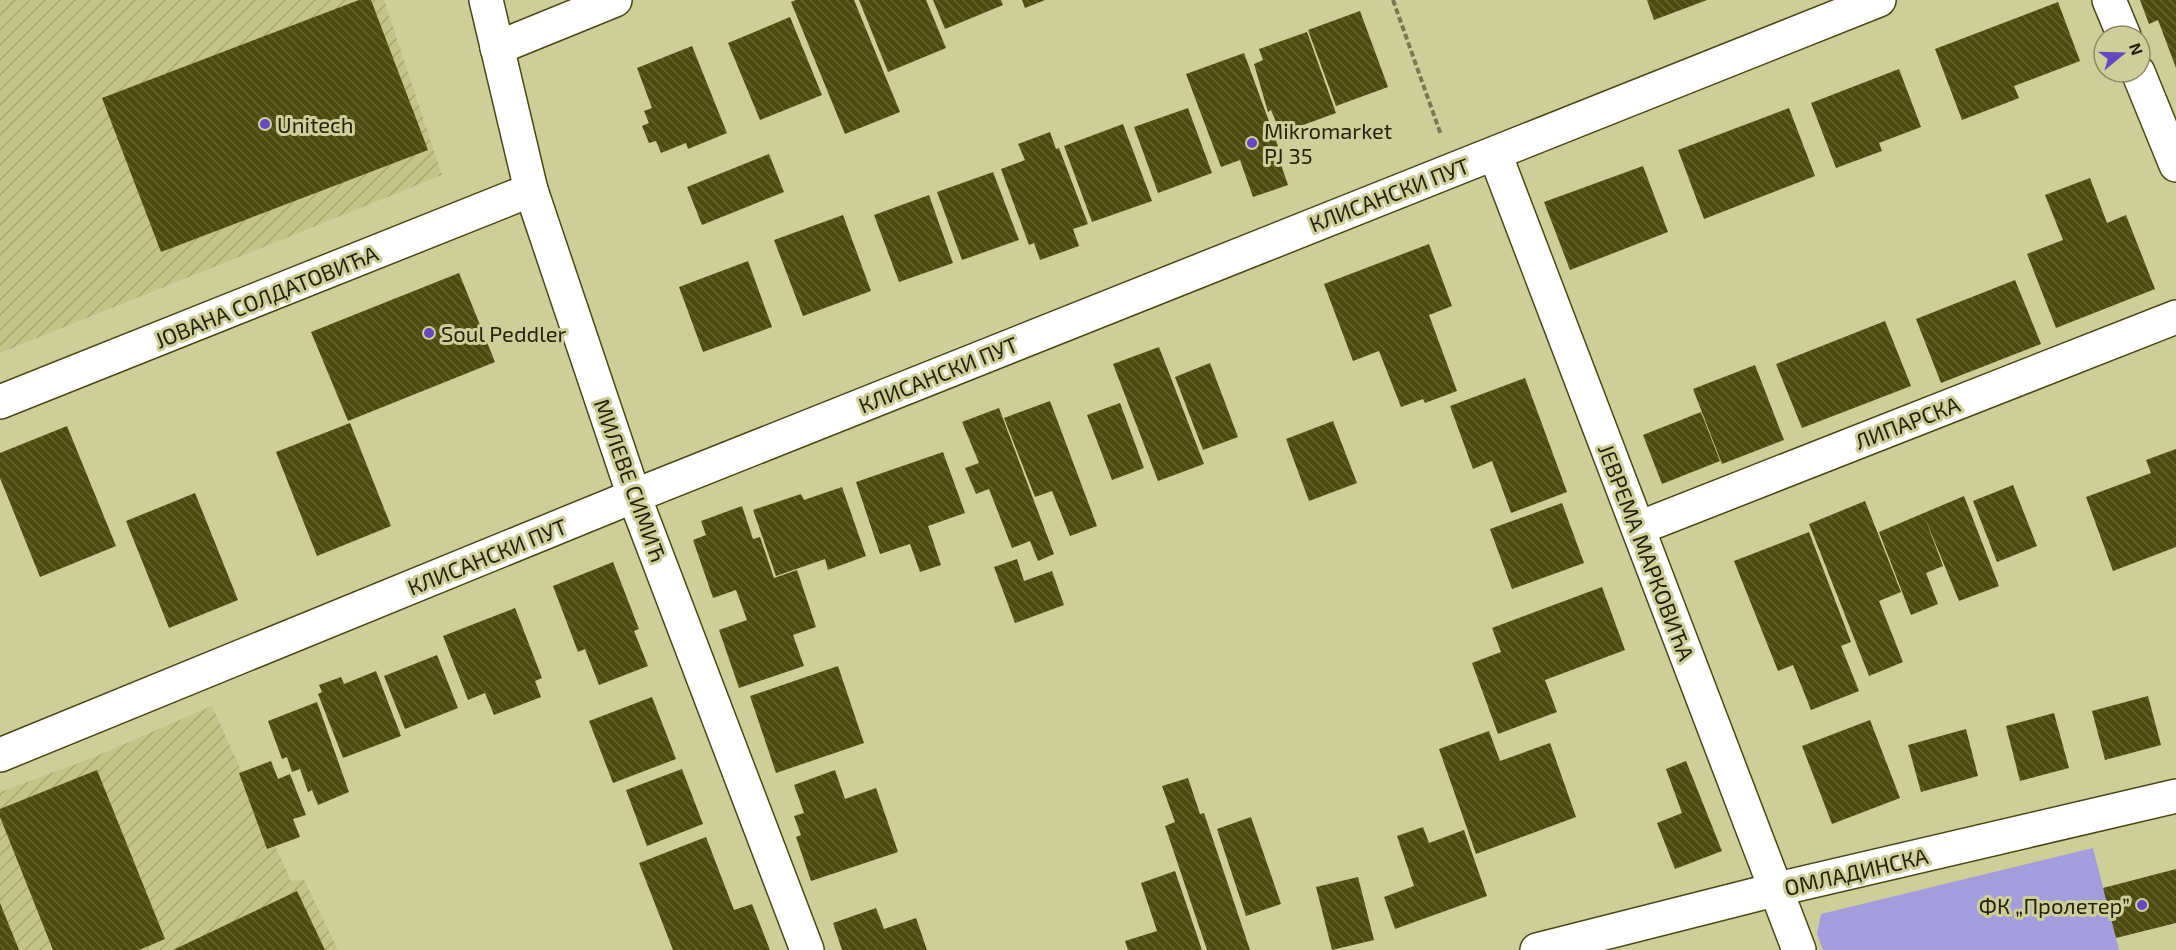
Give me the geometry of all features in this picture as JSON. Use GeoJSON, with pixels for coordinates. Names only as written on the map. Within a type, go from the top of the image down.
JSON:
{"type":"FeatureCollection","features":[{"type":"Feature","properties":{"kind":"street","name":"МИЛЕВЕ СИМИЋ"},"geometry":{"type":"LineString","coordinates":[[486,0],[531,190],[634,496],[807,950]]}},
{"type":"Feature","properties":{"kind":"street"},"geometry":{"type":"LineString","coordinates":[[497,48],[615,0]]}},
{"type":"Feature","properties":{"kind":"street","name":"КЛИСАНСКИ ПУТ"},"geometry":{"type":"LineString","coordinates":[[0,754],[634,496],[1879,0]]}},
{"type":"Feature","properties":{"kind":"street"},"geometry":{"type":"LineString","coordinates":[[2109,0],[2119,24]]}},
{"type":"Feature","properties":{"kind":"street"},"geometry":{"type":"LineString","coordinates":[[2143,84],[2176,165]]}},
{"type":"Feature","properties":{"kind":"street","name":"ЈЕВРЕМА МАРКОВИЋА"},"geometry":{"type":"LineString","coordinates":[[1495,153],[1639,528],[1774,890],[1799,950]]}},
{"type":"Feature","properties":{"kind":"street","name":"ЈОВАНА СОЛДАТОВИЋА"},"geometry":{"type":"LineString","coordinates":[[0,402],[531,190]]}},
{"type":"Feature","properties":{"kind":"street","name":"ЛИПАРСКА"},"geometry":{"type":"LineString","coordinates":[[1639,528],[2176,317]]}},
{"type":"Feature","properties":{"kind":"street","name":"ОМЛАДИНСКА"},"geometry":{"type":"LineString","coordinates":[[1537,950],[1774,890],[2176,796]]}},
{"type":"Feature","properties":{"kind":"path"},"geometry":{"type":"LineString","coordinates":[[1393,0],[1453,168]]}},
{"type":"Feature","properties":{"kind":"shaded area"},"geometry":{"type":"Polygon","coordinates":[[[0,0],[384,0],[442,175],[0,353],[0,0]]]}},
{"type":"Feature","properties":{"kind":"shaded area"},"geometry":{"type":"Polygon","coordinates":[[[212,706],[291,881],[304,880],[338,950],[0,950],[0,792],[92,758],[212,706]]]}},
{"type":"Feature","properties":{"kind":"shaded area"},"geometry":{"type":"Polygon","coordinates":[[[2093,848],[2119,950],[1823,950],[1817,934],[1821,914],[2093,848]]]}},
{"type":"Feature","properties":{"kind":"building","name":"Unitech"},"geometry":{"type":"Polygon","coordinates":[[[359,0],[371,0],[428,150],[161,252],[102,98],[359,0]]]}},
{"type":"Feature","properties":{"kind":"building"},"geometry":{"type":"Polygon","coordinates":[[[796,0],[854,0],[900,112],[845,134],[791,2],[796,0]]]}},
{"type":"Feature","properties":{"kind":"building"},"geometry":{"type":"Polygon","coordinates":[[[859,0],[926,0],[946,48],[888,72],[859,0]]]}},
{"type":"Feature","properties":{"kind":"building"},"geometry":{"type":"Polygon","coordinates":[[[933,0],[1001,0],[1003,5],[945,29],[933,0]]]}},
{"type":"Feature","properties":{"kind":"building"},"geometry":{"type":"Polygon","coordinates":[[[1022,0],[1045,0],[1025,8],[1022,0]]]}},
{"type":"Feature","properties":{"kind":"building"},"geometry":{"type":"Polygon","coordinates":[[[1647,0],[1707,0],[1654,20],[1647,0]]]}},
{"type":"Feature","properties":{"kind":"building"},"geometry":{"type":"Polygon","coordinates":[[[2140,0],[2176,0],[2176,68],[2158,20],[2149,24],[2140,0]]]}},
{"type":"Feature","properties":{"kind":"building"},"geometry":{"type":"Polygon","coordinates":[[[2058,2],[2080,61],[2014,86],[2019,98],[1962,120],[1935,49],[2058,2]]]}},
{"type":"Feature","properties":{"kind":"building"},"geometry":{"type":"Polygon","coordinates":[[[1360,11],[1388,87],[1336,106],[1308,30],[1360,11]]]}},
{"type":"Feature","properties":{"kind":"building"},"geometry":{"type":"Polygon","coordinates":[[[790,17],[822,95],[760,120],[728,43],[790,17]]]}},
{"type":"Feature","properties":{"kind":"building"},"geometry":{"type":"Polygon","coordinates":[[[1307,32],[1336,113],[1284,132],[1280,121],[1276,122],[1271,110],[1268,112],[1254,64],[1263,60],[1259,49],[1307,32]]]}},
{"type":"Feature","properties":{"kind":"building"},"geometry":{"type":"Polygon","coordinates":[[[692,46],[727,133],[688,149],[686,143],[661,153],[656,141],[649,143],[642,126],[649,123],[644,111],[652,108],[637,68],[692,46]]]}},
{"type":"Feature","properties":{"kind":"building"},"geometry":{"type":"Polygon","coordinates":[[[1244,53],[1278,146],[1275,147],[1288,185],[1253,197],[1240,160],[1221,167],[1186,74],[1244,53]]]}},
{"type":"Feature","properties":{"kind":"building"},"geometry":{"type":"Polygon","coordinates":[[[1899,69],[1921,127],[1879,143],[1882,151],[1836,168],[1811,103],[1899,69]]]}},
{"type":"Feature","properties":{"kind":"building"},"geometry":{"type":"Polygon","coordinates":[[[1188,108],[1212,173],[1158,193],[1134,127],[1188,108]]]}},
{"type":"Feature","properties":{"kind":"building"},"geometry":{"type":"Polygon","coordinates":[[[1789,108],[1815,176],[1704,219],[1678,150],[1789,108]]]}},
{"type":"Feature","properties":{"kind":"building"},"geometry":{"type":"Polygon","coordinates":[[[1123,124],[1152,201],[1092,222],[1064,146],[1123,124]]]}},
{"type":"Feature","properties":{"kind":"building"},"geometry":{"type":"Polygon","coordinates":[[[1050,132],[1056,149],[1059,148],[1088,224],[1073,229],[1079,246],[1040,260],[1034,243],[1029,245],[1001,169],[1025,160],[1018,144],[1050,132]]]}},
{"type":"Feature","properties":{"kind":"building"},"geometry":{"type":"Polygon","coordinates":[[[769,154],[784,192],[702,225],[687,187],[769,154]]]}},
{"type":"Feature","properties":{"kind":"building"},"geometry":{"type":"Polygon","coordinates":[[[1643,166],[1668,232],[1570,270],[1544,202],[1643,166]]]}},
{"type":"Feature","properties":{"kind":"building"},"geometry":{"type":"Polygon","coordinates":[[[993,172],[1019,240],[962,260],[937,192],[993,172]]]}},
{"type":"Feature","properties":{"kind":"building"},"geometry":{"type":"Polygon","coordinates":[[[2090,178],[2107,223],[2126,215],[2155,289],[2056,328],[2027,254],[2063,240],[2045,195],[2090,178]]]}},
{"type":"Feature","properties":{"kind":"building"},"geometry":{"type":"Polygon","coordinates":[[[929,195],[953,263],[899,282],[874,215],[929,195]]]}},
{"type":"Feature","properties":{"kind":"building"},"geometry":{"type":"Polygon","coordinates":[[[843,215],[871,291],[803,316],[774,240],[843,215]]]}},
{"type":"Feature","properties":{"kind":"building"},"geometry":{"type":"Polygon","coordinates":[[[1429,244],[1452,306],[1429,315],[1457,391],[1425,403],[1423,399],[1401,407],[1379,351],[1353,361],[1324,284],[1429,244]]]}},
{"type":"Feature","properties":{"kind":"building"},"geometry":{"type":"Polygon","coordinates":[[[748,261],[772,327],[703,352],[679,287],[748,261]]]}},
{"type":"Feature","properties":{"kind":"building"},"geometry":{"type":"Polygon","coordinates":[[[459,273],[495,362],[348,421],[311,332],[459,273]]]}},
{"type":"Feature","properties":{"kind":"building"},"geometry":{"type":"Polygon","coordinates":[[[2015,280],[2041,344],[1941,383],[1916,319],[2015,280]]]}},
{"type":"Feature","properties":{"kind":"building"},"geometry":{"type":"Polygon","coordinates":[[[1885,321],[1911,386],[1802,428],[1776,364],[1885,321]]]}},
{"type":"Feature","properties":{"kind":"building"},"geometry":{"type":"Polygon","coordinates":[[[1159,347],[1204,464],[1158,481],[1113,364],[1159,347]]]}},
{"type":"Feature","properties":{"kind":"building"},"geometry":{"type":"Polygon","coordinates":[[[1210,363],[1238,437],[1203,450],[1175,377],[1210,363]]]}},
{"type":"Feature","properties":{"kind":"building"},"geometry":{"type":"Polygon","coordinates":[[[1755,365],[1784,440],[1722,464],[1693,389],[1755,365]]]}},
{"type":"Feature","properties":{"kind":"building"},"geometry":{"type":"Polygon","coordinates":[[[1525,378],[1567,492],[1511,513],[1492,461],[1473,469],[1450,406],[1525,378]]]}},
{"type":"Feature","properties":{"kind":"building"},"geometry":{"type":"Polygon","coordinates":[[[1050,401],[1097,526],[1070,536],[1052,491],[1035,497],[1004,418],[1050,401]]]}},
{"type":"Feature","properties":{"kind":"building"},"geometry":{"type":"Polygon","coordinates":[[[1120,403],[1144,468],[1112,480],[1087,415],[1120,403]]]}},
{"type":"Feature","properties":{"kind":"building"},"geometry":{"type":"Polygon","coordinates":[[[999,408],[1054,554],[1038,561],[1030,541],[1012,548],[989,489],[976,494],[965,468],[979,463],[962,422],[999,408]]]}},
{"type":"Feature","properties":{"kind":"building"},"geometry":{"type":"Polygon","coordinates":[[[1701,412],[1720,461],[1662,484],[1643,435],[1701,412]]]}},
{"type":"Feature","properties":{"kind":"building"},"geometry":{"type":"Polygon","coordinates":[[[1333,421],[1357,483],[1309,501],[1286,439],[1333,421]]]}},
{"type":"Feature","properties":{"kind":"building"},"geometry":{"type":"Polygon","coordinates":[[[350,423],[391,526],[317,556],[276,452],[350,423]]]}},
{"type":"Feature","properties":{"kind":"building"},"geometry":{"type":"Polygon","coordinates":[[[67,426],[116,546],[40,577],[0,478],[0,453],[67,426]]]}},
{"type":"Feature","properties":{"kind":"building"},"geometry":{"type":"Polygon","coordinates":[[[2176,449],[2176,547],[2113,571],[2086,497],[2151,473],[2146,460],[2176,449]]]}},
{"type":"Feature","properties":{"kind":"building"},"geometry":{"type":"Polygon","coordinates":[[[943,452],[965,513],[928,526],[941,565],[920,572],[910,544],[880,554],[856,482],[943,452]]]}},
{"type":"Feature","properties":{"kind":"building"},"geometry":{"type":"Polygon","coordinates":[[[2013,485],[2037,546],[1997,562],[1973,501],[2013,485]]]}},
{"type":"Feature","properties":{"kind":"building"},"geometry":{"type":"Polygon","coordinates":[[[842,487],[866,556],[828,570],[825,559],[776,576],[753,510],[801,494],[804,500],[842,487]]]}},
{"type":"Feature","properties":{"kind":"building"},"geometry":{"type":"Polygon","coordinates":[[[195,493],[238,600],[169,628],[126,521],[195,493]]]}},
{"type":"Feature","properties":{"kind":"building"},"geometry":{"type":"Polygon","coordinates":[[[1964,496],[1999,586],[1959,601],[1925,518],[1943,566],[1926,573],[1938,604],[1911,615],[1879,532],[1964,496]]]}},
{"type":"Feature","properties":{"kind":"building"},"geometry":{"type":"Polygon","coordinates":[[[1865,501],[1901,592],[1879,601],[1903,662],[1869,676],[1809,524],[1865,501]]]}},
{"type":"Feature","properties":{"kind":"building"},"geometry":{"type":"Polygon","coordinates":[[[1562,503],[1584,563],[1512,589],[1490,529],[1562,503]]]}},
{"type":"Feature","properties":{"kind":"building"},"geometry":{"type":"Polygon","coordinates":[[[742,506],[753,539],[760,537],[774,578],[797,570],[816,627],[793,635],[804,666],[739,688],[719,630],[747,620],[736,590],[713,598],[693,540],[706,535],[701,521],[742,506]]]}},
{"type":"Feature","properties":{"kind":"building"},"geometry":{"type":"Polygon","coordinates":[[[1809,532],[1851,642],[1841,646],[1859,691],[1811,710],[1793,665],[1778,671],[1734,561],[1809,532]]]}},
{"type":"Feature","properties":{"kind":"building"},"geometry":{"type":"Polygon","coordinates":[[[1017,559],[1024,581],[1052,571],[1064,605],[1015,623],[994,567],[1017,559]]]}},
{"type":"Feature","properties":{"kind":"building"},"geometry":{"type":"Polygon","coordinates":[[[613,562],[639,629],[634,631],[648,666],[599,685],[585,649],[578,652],[553,586],[613,562]]]}},
{"type":"Feature","properties":{"kind":"building"},"geometry":{"type":"Polygon","coordinates":[[[1602,587],[1625,650],[1545,680],[1557,712],[1498,734],[1472,663],[1501,652],[1492,628],[1602,587]]]}},
{"type":"Feature","properties":{"kind":"building"},"geometry":{"type":"Polygon","coordinates":[[[515,608],[542,678],[535,681],[541,697],[494,715],[485,693],[468,700],[443,636],[515,608]]]}},
{"type":"Feature","properties":{"kind":"building"},"geometry":{"type":"Polygon","coordinates":[[[437,655],[458,708],[405,729],[384,676],[437,655]]]}},
{"type":"Feature","properties":{"kind":"building"},"geometry":{"type":"Polygon","coordinates":[[[838,666],[864,743],[776,773],[750,696],[838,666]]]}},
{"type":"Feature","properties":{"kind":"building"},"geometry":{"type":"Polygon","coordinates":[[[376,671],[401,736],[343,758],[318,694],[322,692],[319,685],[341,677],[344,684],[376,671]]]}},
{"type":"Feature","properties":{"kind":"building"},"geometry":{"type":"Polygon","coordinates":[[[2148,696],[2161,745],[2105,760],[2092,711],[2148,696]]]}},
{"type":"Feature","properties":{"kind":"building"},"geometry":{"type":"Polygon","coordinates":[[[652,697],[676,759],[613,783],[589,721],[652,697]]]}},
{"type":"Feature","properties":{"kind":"building"},"geometry":{"type":"Polygon","coordinates":[[[317,702],[349,792],[318,805],[312,790],[308,792],[300,769],[292,772],[287,757],[282,759],[268,721],[317,702]]]}},
{"type":"Feature","properties":{"kind":"building"},"geometry":{"type":"Polygon","coordinates":[[[2054,713],[2069,768],[2020,781],[2006,726],[2054,713]]]}},
{"type":"Feature","properties":{"kind":"building"},"geometry":{"type":"Polygon","coordinates":[[[1870,720],[1900,798],[1832,824],[1802,746],[1870,720]]]}},
{"type":"Feature","properties":{"kind":"building"},"geometry":{"type":"Polygon","coordinates":[[[1966,729],[1978,776],[1921,792],[1908,745],[1966,729]]]}},
{"type":"Feature","properties":{"kind":"building"},"geometry":{"type":"Polygon","coordinates":[[[1489,731],[1500,761],[1550,743],[1576,817],[1476,854],[1439,749],[1489,731]]]}},
{"type":"Feature","properties":{"kind":"building"},"geometry":{"type":"Polygon","coordinates":[[[271,761],[278,779],[290,774],[306,815],[293,819],[300,837],[267,849],[239,773],[271,761]]]}},
{"type":"Feature","properties":{"kind":"building"},"geometry":{"type":"Polygon","coordinates":[[[1686,761],[1722,851],[1675,869],[1657,823],[1682,813],[1666,769],[1686,761]]]}},
{"type":"Feature","properties":{"kind":"building"},"geometry":{"type":"Polygon","coordinates":[[[682,769],[703,824],[647,846],[626,790],[682,769]]]}},
{"type":"Feature","properties":{"kind":"building"},"geometry":{"type":"Polygon","coordinates":[[[97,770],[165,939],[139,950],[53,950],[0,817],[0,809],[97,770]]]}},
{"type":"Feature","properties":{"kind":"building"},"geometry":{"type":"Polygon","coordinates":[[[835,770],[845,799],[876,788],[898,852],[811,881],[796,837],[801,835],[794,816],[804,813],[794,785],[835,770]]]}},
{"type":"Feature","properties":{"kind":"building"},"geometry":{"type":"Polygon","coordinates":[[[1188,778],[1200,814],[1204,813],[1250,950],[1207,950],[1165,826],[1175,822],[1162,786],[1188,778]]]}},
{"type":"Feature","properties":{"kind":"building"},"geometry":{"type":"Polygon","coordinates":[[[1251,817],[1281,904],[1246,916],[1217,829],[1251,817]]]}},
{"type":"Feature","properties":{"kind":"building"},"geometry":{"type":"Polygon","coordinates":[[[1423,827],[1429,843],[1464,830],[1487,896],[1395,929],[1384,897],[1414,886],[1397,836],[1423,827]]]}},
{"type":"Feature","properties":{"kind":"building"},"geometry":{"type":"Polygon","coordinates":[[[706,837],[734,910],[752,904],[770,950],[673,950],[639,863],[706,837]]]}},
{"type":"Feature","properties":{"kind":"building","name":"ФК „Пролетер”"},"geometry":{"type":"Polygon","coordinates":[[[2176,869],[2176,923],[2116,938],[2103,888],[2176,869]]]}},
{"type":"Feature","properties":{"kind":"building"},"geometry":{"type":"Polygon","coordinates":[[[1175,871],[1202,950],[1128,950],[1125,941],[1157,931],[1141,883],[1175,871]]]}},
{"type":"Feature","properties":{"kind":"building"},"geometry":{"type":"Polygon","coordinates":[[[1358,877],[1374,940],[1332,950],[1316,887],[1358,877]]]}},
{"type":"Feature","properties":{"kind":"building"},"geometry":{"type":"Polygon","coordinates":[[[297,891],[325,950],[173,950],[297,891]]]}},
{"type":"Feature","properties":{"kind":"building"},"geometry":{"type":"Polygon","coordinates":[[[0,903],[19,950],[0,950],[0,903]]]}},
{"type":"Feature","properties":{"kind":"building"},"geometry":{"type":"Polygon","coordinates":[[[876,908],[884,929],[916,918],[927,950],[842,950],[833,923],[876,908]]]}},
{"type":"Feature","properties":{"kind":"place","name":"Unitech"},"geometry":{"type":"Point","coordinates":[265,124]}},
{"type":"Feature","properties":{"kind":"place","name":"Mikromarket PJ 35"},"geometry":{"type":"Point","coordinates":[1252,143]}},
{"type":"Feature","properties":{"kind":"place","name":"Soul Peddler"},"geometry":{"type":"Point","coordinates":[429,333]}},
{"type":"Feature","properties":{"kind":"place","name":"ФК „Пролетер”"},"geometry":{"type":"Point","coordinates":[2142,905]}}]}
